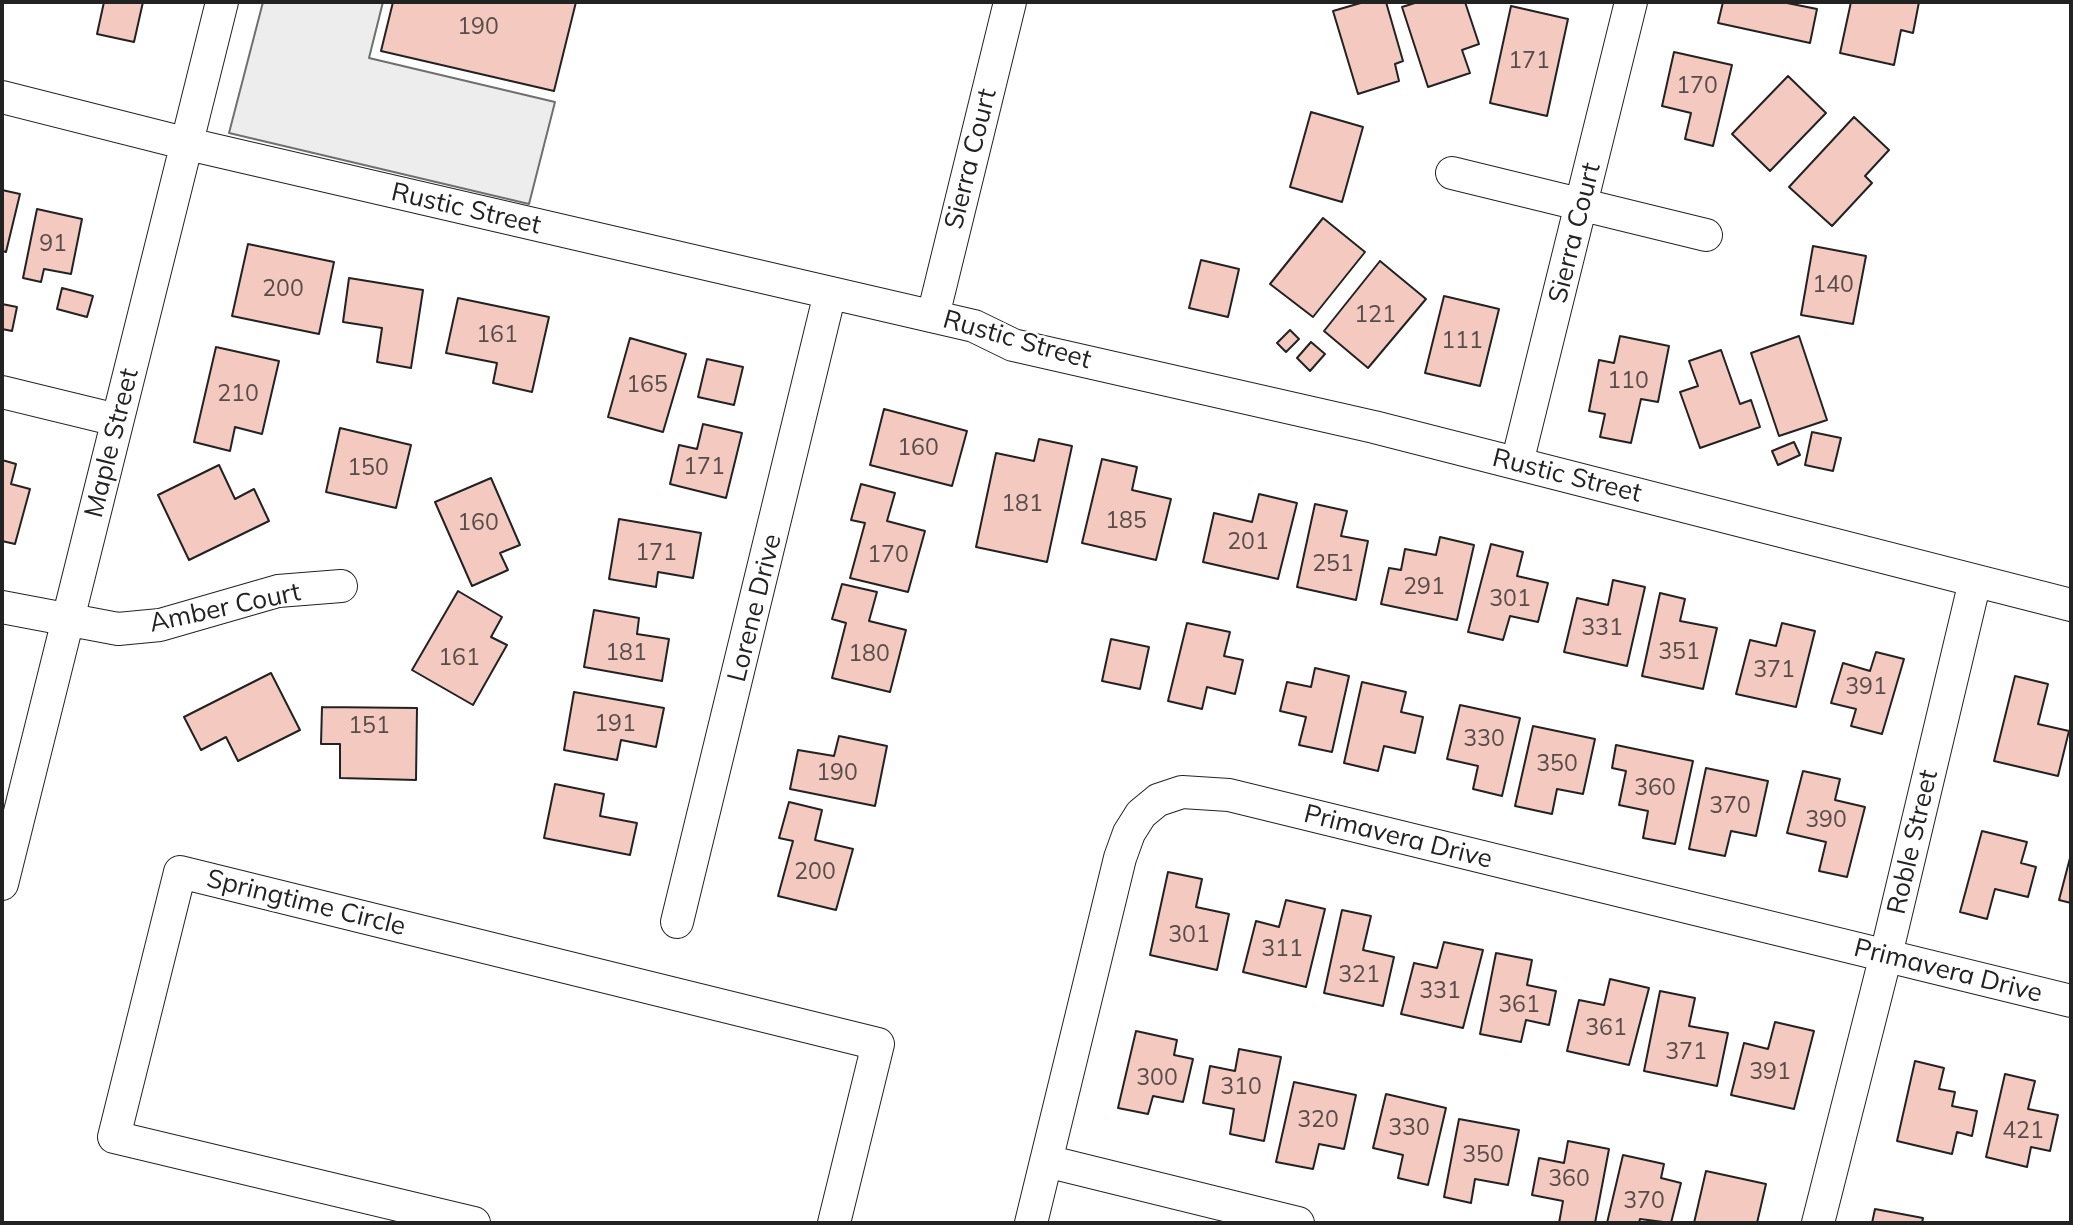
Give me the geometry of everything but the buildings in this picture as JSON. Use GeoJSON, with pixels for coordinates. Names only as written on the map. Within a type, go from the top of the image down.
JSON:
{"type":"FeatureCollection","features":[{"type":"Feature","properties":{"kind":"street","name":"Maple Street"},"geometry":{"type":"LineString","coordinates":[[2,884],[222,2]]}},
{"type":"Feature","properties":{"kind":"street","name":"Sierra Court"},"geometry":{"type":"LineString","coordinates":[[933,316],[1010,2]]}},
{"type":"Feature","properties":{"kind":"street","name":"Sierra Court"},"geometry":{"type":"LineString","coordinates":[[1517,463],[1631,2]]}},
{"type":"Feature","properties":{"kind":"street","name":"Rustic Street"},"geometry":{"type":"LineString","coordinates":[[2,97],[188,144],[974,326],[1013,345],[1374,427],[2071,605]]}},
{"type":"Feature","properties":{"kind":"street"},"geometry":{"type":"LineString","coordinates":[[1452,173],[1706,235]]}},
{"type":"Feature","properties":{"kind":"street","name":"Lorene Drive"},"geometry":{"type":"LineString","coordinates":[[677,922],[830,293]]}},
{"type":"Feature","properties":{"kind":"street"},"geometry":{"type":"LineString","coordinates":[[2,392],[117,420]]}},
{"type":"Feature","properties":{"kind":"street","name":"Roble Street"},"geometry":{"type":"LineString","coordinates":[[1818,1223],[1886,955],[1975,582]]}},
{"type":"Feature","properties":{"kind":"street","name":"Amber Court"},"geometry":{"type":"LineString","coordinates":[[2,607],[118,629],[160,625],[278,591],[341,586]]}},
{"type":"Feature","properties":{"kind":"street","name":"Primavera Drive"},"geometry":{"type":"LineString","coordinates":[[1031,1223],[1120,858],[1129,833],[1141,814],[1158,800],[1182,792],[1229,795],[2071,1001]]}},
{"type":"Feature","properties":{"kind":"street","name":"Springtime Circle"},"geometry":{"type":"LineString","coordinates":[[474,1223],[114,1137],[180,872],[878,1044],[834,1223]]}},
{"type":"Feature","properties":{"kind":"street"},"geometry":{"type":"LineString","coordinates":[[1046,1161],[1298,1223]]}},
{"type":"Feature","properties":{"kind":"shaded area"},"geometry":{"type":"Polygon","coordinates":[[[263,2],[383,2],[369,58],[555,102],[529,204],[229,133],[263,2]]]}}]}
